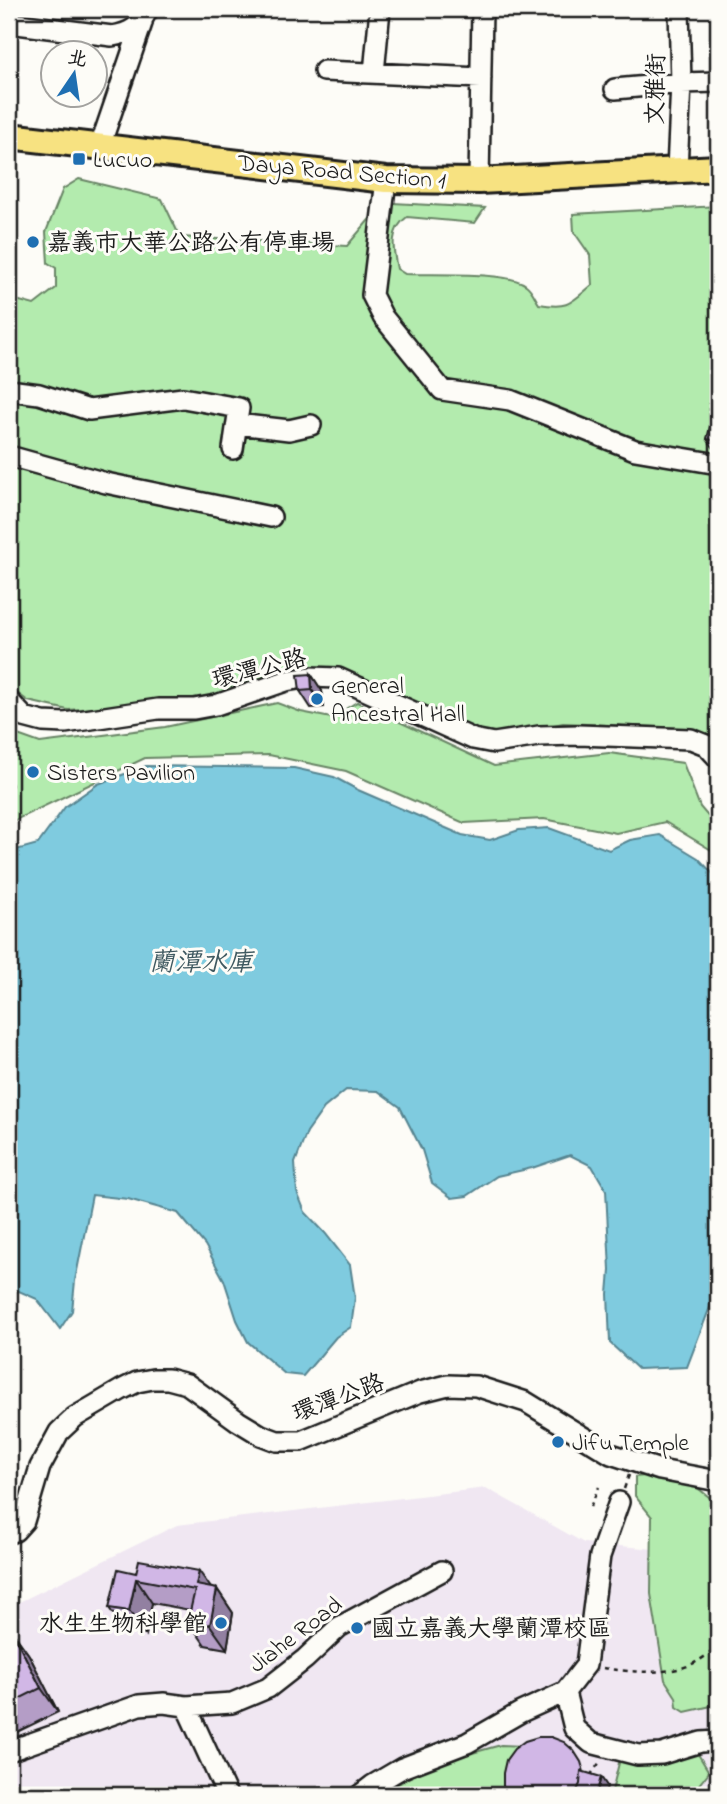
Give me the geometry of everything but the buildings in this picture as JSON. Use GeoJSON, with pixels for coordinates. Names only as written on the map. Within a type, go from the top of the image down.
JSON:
{"type":"FeatureCollection","features":[{"type":"Feature","properties":{"kind":"main road","name":"Daya Road Section 1"},"geometry":{"type":"LineString","coordinates":[[9,136],[386,180],[479,181],[718,168]]}},
{"type":"Feature","properties":{"kind":"street"},"geometry":{"type":"LineString","coordinates":[[14,9],[9,21],[112,36],[128,34],[145,16]]}},
{"type":"Feature","properties":{"kind":"street"},"geometry":{"type":"LineString","coordinates":[[374,73],[380,9]]}},
{"type":"Feature","properties":{"kind":"street"},"geometry":{"type":"LineString","coordinates":[[479,181],[482,9]]}},
{"type":"Feature","properties":{"kind":"street","name":"文雅街"},"geometry":{"type":"LineString","coordinates":[[677,170],[681,83],[679,9]]}},
{"type":"Feature","properties":{"kind":"street"},"geometry":{"type":"LineString","coordinates":[[100,146],[145,16]]}},
{"type":"Feature","properties":{"kind":"street"},"geometry":{"type":"LineString","coordinates":[[324,71],[481,78]]}},
{"type":"Feature","properties":{"kind":"street"},"geometry":{"type":"LineString","coordinates":[[615,89],[718,82]]}},
{"type":"Feature","properties":{"kind":"street"},"geometry":{"type":"LineString","coordinates":[[386,180],[372,295],[383,317],[442,390],[510,400],[635,450],[718,464]]}},
{"type":"Feature","properties":{"kind":"street"},"geometry":{"type":"LineString","coordinates":[[9,390],[39,394],[89,410],[183,398],[239,408],[233,449]]}},
{"type":"Feature","properties":{"kind":"street"},"geometry":{"type":"LineString","coordinates":[[237,424],[289,430],[311,425]]}},
{"type":"Feature","properties":{"kind":"street"},"geometry":{"type":"LineString","coordinates":[[9,456],[106,483],[271,517]]}},
{"type":"Feature","properties":{"kind":"street","name":"環潭公路"},"geometry":{"type":"LineString","coordinates":[[9,701],[24,717],[43,722],[65,723],[158,709],[194,709],[216,705],[286,681],[310,677],[338,678],[473,739],[494,743],[539,736],[578,735],[691,739],[706,745],[718,758]]}},
{"type":"Feature","properties":{"kind":"street","name":"環潭公路"},"geometry":{"type":"LineString","coordinates":[[9,1533],[15,1531],[24,1521],[40,1467],[59,1432],[75,1417],[121,1390],[137,1382],[153,1379],[168,1379],[187,1384],[238,1421],[277,1441],[301,1441],[420,1392],[448,1385],[476,1386],[526,1402],[611,1454],[634,1463],[718,1480]]}},
{"type":"Feature","properties":{"kind":"street"},"geometry":{"type":"LineString","coordinates":[[360,1795],[402,1768],[467,1743],[521,1712],[565,1692],[586,1665],[600,1556],[619,1502]]}},
{"type":"Feature","properties":{"kind":"street","name":"Jiahe Road"},"geometry":{"type":"LineString","coordinates":[[9,1751],[139,1705],[232,1703],[268,1688],[305,1659],[339,1627],[442,1571]]}},
{"type":"Feature","properties":{"kind":"street"},"geometry":{"type":"LineString","coordinates":[[565,1692],[574,1728],[591,1743],[638,1755],[662,1754],[701,1742],[718,1741]]}},
{"type":"Feature","properties":{"kind":"street"},"geometry":{"type":"LineString","coordinates":[[186,1706],[227,1795]]}},
{"type":"Feature","properties":{"kind":"path"},"geometry":{"type":"LineString","coordinates":[[619,1502],[634,1463]]}},
{"type":"Feature","properties":{"kind":"path"},"geometry":{"type":"LineString","coordinates":[[590,1507],[599,1486]]}},
{"type":"Feature","properties":{"kind":"path"},"geometry":{"type":"LineString","coordinates":[[586,1665],[625,1671],[665,1670],[690,1666],[718,1648]]}},
{"type":"Feature","properties":{"kind":"path"},"geometry":{"type":"LineString","coordinates":[[587,1780],[610,1747]]}},
{"type":"Feature","properties":{"kind":"path"},"geometry":{"type":"LineString","coordinates":[[9,1782],[25,1790],[85,1792]]}},
{"type":"Feature","properties":{"kind":"shaded area","name":"國立嘉義大學蘭潭校區"},"geometry":{"type":"Polygon","coordinates":[[[486,1488],[584,1543],[667,1550],[718,1652],[718,1795],[9,1795],[9,1607],[177,1525],[486,1488]]]}},
{"type":"Feature","properties":{"kind":"green space"},"geometry":{"type":"Polygon","coordinates":[[[79,179],[162,199],[180,237],[347,246],[373,215],[393,203],[485,208],[475,223],[407,217],[395,234],[397,269],[405,274],[487,276],[517,281],[532,291],[539,304],[556,306],[568,304],[592,285],[590,255],[574,232],[573,214],[718,206],[718,749],[698,733],[679,728],[563,723],[492,738],[334,670],[295,666],[202,700],[68,710],[28,701],[9,687],[9,298],[34,305],[56,288],[56,268],[48,263],[46,232],[63,189],[79,179]]]}},
{"type":"Feature","properties":{"kind":"green space"},"geometry":{"type":"Polygon","coordinates":[[[357,702],[494,766],[609,753],[683,763],[700,807],[718,828],[718,854],[665,822],[616,833],[544,819],[464,823],[346,771],[269,755],[145,758],[9,823],[9,732],[40,743],[165,727],[277,703],[301,712],[331,718],[357,702]]]}},
{"type":"Feature","properties":{"kind":"green space"},"geometry":{"type":"Polygon","coordinates":[[[654,1475],[695,1486],[718,1504],[718,1708],[716,1705],[685,1712],[677,1707],[676,1697],[665,1680],[651,1594],[652,1517],[635,1496],[635,1477],[654,1475]]]}},
{"type":"Feature","properties":{"kind":"green space"},"geometry":{"type":"Polygon","coordinates":[[[666,1742],[698,1754],[709,1772],[697,1787],[685,1795],[611,1795],[620,1759],[666,1742]]]}},
{"type":"Feature","properties":{"kind":"green space"},"geometry":{"type":"Polygon","coordinates":[[[501,1745],[523,1746],[510,1795],[383,1795],[424,1770],[501,1745]]]}},
{"type":"Feature","properties":{"kind":"water","name":"蘭潭水庫"},"geometry":{"type":"Polygon","coordinates":[[[146,766],[294,768],[334,777],[462,835],[490,840],[519,830],[549,828],[609,850],[630,840],[660,835],[698,858],[718,879],[718,1286],[687,1367],[638,1369],[610,1343],[606,1190],[592,1166],[570,1155],[497,1176],[467,1196],[452,1198],[432,1183],[422,1150],[400,1107],[378,1091],[346,1090],[324,1108],[307,1132],[295,1163],[297,1192],[305,1212],[350,1265],[355,1298],[351,1327],[336,1337],[303,1376],[285,1374],[248,1342],[237,1320],[224,1280],[205,1245],[178,1213],[128,1199],[92,1195],[75,1281],[72,1311],[60,1329],[37,1299],[19,1291],[9,1294],[9,852],[38,844],[65,807],[98,784],[146,766]]]}},
{"type":"Feature","properties":{"kind":"place","name":"Lucuo"},"geometry":{"type":"Point","coordinates":[79,159]}},
{"type":"Feature","properties":{"kind":"place","name":"嘉義市大華公路公有停車場"},"geometry":{"type":"Point","coordinates":[33,242]}},
{"type":"Feature","properties":{"kind":"place","name":"General Ancestral Hall"},"geometry":{"type":"Point","coordinates":[317,699]}},
{"type":"Feature","properties":{"kind":"place","name":"Sisters Pavilion"},"geometry":{"type":"Point","coordinates":[33,772]}},
{"type":"Feature","properties":{"kind":"place","name":"Jifu Temple"},"geometry":{"type":"Point","coordinates":[558,1442]}},
{"type":"Feature","properties":{"kind":"place","name":"水生生物科學館"},"geometry":{"type":"Point","coordinates":[221,1623]}},
{"type":"Feature","properties":{"kind":"place","name":"國立嘉義大學蘭潭校區"},"geometry":{"type":"Point","coordinates":[357,1628]}}]}
